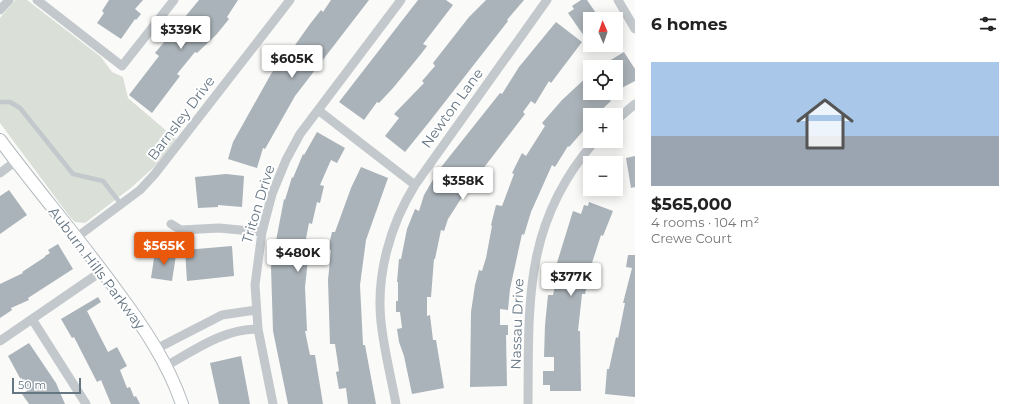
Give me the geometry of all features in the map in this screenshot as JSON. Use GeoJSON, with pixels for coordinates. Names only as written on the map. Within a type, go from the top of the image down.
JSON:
{"type":"FeatureCollection","features":[{"type":"Feature","properties":{"kind":"street"},"geometry":{"type":"LineString","coordinates":[[0,10],[9,0]]}},
{"type":"Feature","properties":{"kind":"street"},"geometry":{"type":"LineString","coordinates":[[37,0],[122,66],[174,0]]}},
{"type":"Feature","properties":{"kind":"street","name":"Barnsley Drive"},"geometry":{"type":"LineString","coordinates":[[77,237],[121,204],[154,175],[290,0]]}},
{"type":"Feature","properties":{"kind":"street","name":"Triton Drive"},"geometry":{"type":"LineString","coordinates":[[273,404],[258,329],[256,310],[256,269],[262,232],[272,194],[286,160],[300,134],[401,0]]}},
{"type":"Feature","properties":{"kind":"street","name":"Newton Lane"},"geometry":{"type":"LineString","coordinates":[[396,404],[381,322],[380,290],[390,240],[403,204],[547,0]]}},
{"type":"Feature","properties":{"kind":"street"},"geometry":{"type":"LineString","coordinates":[[618,0],[635,28]]}},
{"type":"Feature","properties":{"kind":"street"},"geometry":{"type":"LineString","coordinates":[[623,114],[635,104]]}},
{"type":"Feature","properties":{"kind":"street"},"geometry":{"type":"LineString","coordinates":[[318,110],[415,185]]}},
{"type":"Feature","properties":{"kind":"street","name":"Auburn Hills Parkway"},"geometry":{"type":"LineString","coordinates":[[0,140],[56,214],[77,237],[156,348],[166,366],[182,404]]}},
{"type":"Feature","properties":{"kind":"street","name":"Nassau Drive"},"geometry":{"type":"LineString","coordinates":[[528,404],[529,298],[538,249],[548,218],[562,188],[589,148]]}},
{"type":"Feature","properties":{"kind":"street"},"geometry":{"type":"LineString","coordinates":[[0,173],[16,162]]}},
{"type":"Feature","properties":{"kind":"street"},"geometry":{"type":"LineString","coordinates":[[171,224],[181,230],[219,228],[262,232]]}},
{"type":"Feature","properties":{"kind":"street"},"geometry":{"type":"LineString","coordinates":[[0,341],[102,271]]}},
{"type":"Feature","properties":{"kind":"street"},"geometry":{"type":"LineString","coordinates":[[156,348],[222,315],[256,310]]}},
{"type":"Feature","properties":{"kind":"street"},"geometry":{"type":"LineString","coordinates":[[32,319],[86,404]]}},
{"type":"Feature","properties":{"kind":"street"},"geometry":{"type":"LineString","coordinates":[[209,322],[216,338]]}},
{"type":"Feature","properties":{"kind":"street"},"geometry":{"type":"LineString","coordinates":[[166,366],[216,338],[243,329],[258,329]]}},
{"type":"Feature","properties":{"kind":"lane"},"geometry":{"type":"LineString","coordinates":[[0,102],[10,102],[20,108],[73,174],[103,181],[121,204]]}},
{"type":"Feature","properties":{"kind":"shaded area"},"geometry":{"type":"Polygon","coordinates":[[[15,0],[27,0],[101,57],[112,72],[123,77],[128,98],[176,139],[155,166],[132,187],[85,223],[75,222],[70,217],[0,123],[0,18],[15,0]]]}},
{"type":"Feature","properties":{"kind":"building"},"geometry":{"type":"Polygon","coordinates":[[[109,0],[143,0],[135,9],[141,14],[136,20],[135,19],[121,39],[97,23],[104,13],[102,11],[109,0]]]}},
{"type":"Feature","properties":{"kind":"building"},"geometry":{"type":"Polygon","coordinates":[[[199,0],[238,0],[227,17],[229,19],[216,35],[197,53],[195,52],[177,74],[180,76],[152,113],[129,95],[159,56],[155,53],[199,0]]]}},
{"type":"Feature","properties":{"kind":"building"},"geometry":{"type":"Polygon","coordinates":[[[331,0],[369,0],[295,96],[265,149],[263,148],[257,168],[228,159],[233,142],[271,74],[281,61],[283,62],[310,24],[321,10],[323,12],[331,0]]]}},
{"type":"Feature","properties":{"kind":"building"},"geometry":{"type":"Polygon","coordinates":[[[418,0],[446,0],[453,5],[423,44],[427,46],[421,54],[393,88],[379,103],[377,102],[364,120],[339,102],[418,0]]]}},
{"type":"Feature","properties":{"kind":"building"},"geometry":{"type":"Polygon","coordinates":[[[486,0],[524,0],[405,152],[385,136],[399,118],[394,114],[424,83],[422,81],[435,66],[433,63],[469,17],[486,0]]]}},
{"type":"Feature","properties":{"kind":"building"},"geometry":{"type":"Polygon","coordinates":[[[581,0],[587,0],[595,12],[583,12],[583,35],[568,13],[574,9],[572,6],[581,0]]]}},
{"type":"Feature","properties":{"kind":"building"},"geometry":{"type":"Polygon","coordinates":[[[556,22],[582,42],[551,83],[549,81],[535,104],[531,101],[523,112],[525,114],[466,191],[448,219],[444,231],[441,230],[434,259],[431,297],[427,297],[427,316],[430,315],[433,340],[436,340],[444,388],[412,394],[397,329],[402,328],[400,312],[396,312],[396,301],[398,301],[397,282],[399,259],[401,259],[407,229],[415,209],[419,211],[424,195],[438,171],[500,93],[502,94],[519,67],[556,22]]]}},
{"type":"Feature","properties":{"kind":"building"},"geometry":{"type":"Polygon","coordinates":[[[624,52],[635,69],[635,81],[623,87],[623,60],[611,60],[624,52]]]}},
{"type":"Feature","properties":{"kind":"building"},"geometry":{"type":"Polygon","coordinates":[[[583,80],[583,100],[611,101],[604,108],[583,108],[583,131],[569,147],[568,146],[555,167],[552,165],[531,212],[524,235],[522,234],[510,289],[508,310],[500,309],[500,325],[508,325],[508,335],[506,335],[507,386],[470,387],[471,312],[479,270],[482,271],[486,258],[491,225],[496,205],[502,206],[514,174],[512,173],[522,153],[526,156],[545,126],[542,123],[562,100],[583,80]]]}},
{"type":"Feature","properties":{"kind":"building"},"geometry":{"type":"Polygon","coordinates":[[[317,132],[345,148],[337,163],[331,160],[320,185],[324,186],[320,203],[317,202],[312,224],[309,223],[304,249],[309,250],[305,287],[307,331],[305,331],[310,355],[315,355],[323,404],[288,404],[273,331],[271,267],[284,199],[285,200],[292,177],[293,178],[303,154],[304,155],[317,132]]]}},
{"type":"Feature","properties":{"kind":"building"},"geometry":{"type":"Polygon","coordinates":[[[635,156],[635,187],[631,188],[626,158],[635,156]]]}},
{"type":"Feature","properties":{"kind":"building"},"geometry":{"type":"Polygon","coordinates":[[[361,167],[388,178],[366,240],[360,285],[363,345],[365,345],[376,404],[348,404],[346,388],[339,389],[336,372],[339,371],[335,344],[330,344],[328,280],[331,250],[328,249],[332,232],[335,232],[351,188],[361,167]]]}},
{"type":"Feature","properties":{"kind":"building"},"geometry":{"type":"Polygon","coordinates":[[[226,174],[244,176],[242,207],[218,205],[218,207],[198,208],[195,177],[226,174]]]}},
{"type":"Feature","properties":{"kind":"building"},"geometry":{"type":"Polygon","coordinates":[[[9,190],[27,215],[0,234],[0,196],[9,190]]]}},
{"type":"Feature","properties":{"kind":"building"},"geometry":{"type":"Polygon","coordinates":[[[589,202],[613,211],[603,236],[601,235],[592,263],[585,294],[582,294],[578,331],[580,331],[581,391],[550,391],[550,385],[543,385],[543,371],[554,371],[554,357],[544,357],[545,325],[548,295],[553,295],[556,282],[549,280],[553,266],[556,266],[573,211],[581,214],[584,205],[588,206],[589,202]]]}},
{"type":"Feature","properties":{"kind":"building"},"geometry":{"type":"Polygon","coordinates":[[[58,244],[73,269],[28,298],[29,300],[11,308],[12,310],[0,318],[0,284],[23,273],[22,272],[50,253],[48,250],[58,244]]]}},
{"type":"Feature","properties":{"kind":"building"},"geometry":{"type":"Polygon","coordinates":[[[232,246],[234,276],[187,281],[185,250],[232,246]]]}},
{"type":"Feature","properties":{"kind":"building"},"geometry":{"type":"Polygon","coordinates":[[[155,252],[176,255],[172,281],[151,278],[155,252]]]}},
{"type":"Feature","properties":{"kind":"building"},"geometry":{"type":"Polygon","coordinates":[[[628,255],[635,255],[635,397],[605,394],[607,369],[609,369],[616,337],[618,338],[625,303],[623,303],[632,268],[626,267],[628,255]]]}},
{"type":"Feature","properties":{"kind":"building"},"geometry":{"type":"Polygon","coordinates":[[[98,297],[101,302],[87,311],[108,352],[117,347],[127,366],[120,370],[127,388],[130,387],[134,397],[136,396],[140,404],[111,404],[101,380],[97,382],[74,337],[72,338],[61,319],[98,297]]]}},
{"type":"Feature","properties":{"kind":"building"},"geometry":{"type":"Polygon","coordinates":[[[29,343],[56,383],[65,404],[29,404],[22,394],[27,391],[8,356],[29,343]]]}},
{"type":"Feature","properties":{"kind":"building"},"geometry":{"type":"Polygon","coordinates":[[[241,356],[250,404],[219,404],[210,363],[241,356]]]}}]}
